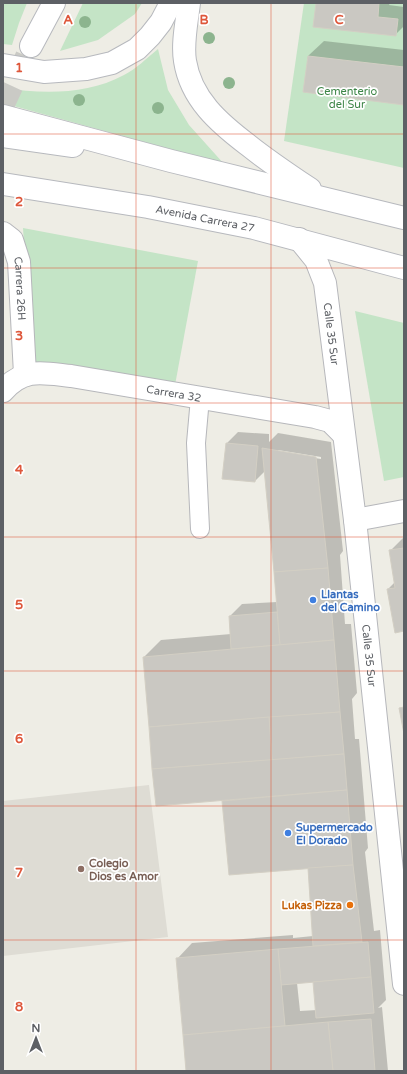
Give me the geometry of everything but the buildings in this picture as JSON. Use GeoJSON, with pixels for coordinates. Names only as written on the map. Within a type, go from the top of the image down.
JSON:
{"type":"FeatureCollection","features":[{"type":"Feature","properties":{"kind":"main road"},"geometry":{"type":"LineString","coordinates":[[31,46],[54,3]]}},
{"type":"Feature","properties":{"kind":"main road"},"geometry":{"type":"LineString","coordinates":[[3,65],[44,72],[86,69],[112,63],[137,49],[150,36],[161,22],[171,3]]}},
{"type":"Feature","properties":{"kind":"main road"},"geometry":{"type":"LineString","coordinates":[[189,3],[185,33],[185,60],[190,80],[200,99],[212,114],[228,129],[272,164],[323,198]]}},
{"type":"Feature","properties":{"kind":"main road"},"geometry":{"type":"LineString","coordinates":[[3,116],[171,161],[404,218]]}},
{"type":"Feature","properties":{"kind":"main road"},"geometry":{"type":"LineString","coordinates":[[3,136],[171,161]]}},
{"type":"Feature","properties":{"kind":"main road","name":"Avenida Carrera 27"},"geometry":{"type":"LineString","coordinates":[[3,184],[206,218],[254,228],[404,268]]}},
{"type":"Feature","properties":{"kind":"main road","name":"Carrera 26H"},"geometry":{"type":"LineString","coordinates":[[3,233],[12,240],[19,262],[24,374]]}},
{"type":"Feature","properties":{"kind":"main road","name":"Calle 35 Sur"},"geometry":{"type":"LineString","coordinates":[[299,239],[316,260],[325,283],[355,520],[404,984]]}},
{"type":"Feature","properties":{"kind":"main road","name":"Carrera 32"},"geometry":{"type":"LineString","coordinates":[[24,374],[45,373],[72,376],[315,417],[330,421],[344,435]]}},
{"type":"Feature","properties":{"kind":"main road"},"geometry":{"type":"LineString","coordinates":[[3,391],[10,382],[24,374]]}},
{"type":"Feature","properties":{"kind":"main road"},"geometry":{"type":"LineString","coordinates":[[355,520],[404,511]]}},
{"type":"Feature","properties":{"kind":"lane"},"geometry":{"type":"LineString","coordinates":[[200,398],[196,443],[200,528]]}},
{"type":"Feature","properties":{"kind":"shaded area","name":"Colegio Dios es Amor"},"geometry":{"type":"Polygon","coordinates":[[[149,785],[168,937],[3,956],[3,801],[149,785]]]}},
{"type":"Feature","properties":{"kind":"green space"},"geometry":{"type":"Polygon","coordinates":[[[3,3],[27,3],[12,45],[3,44],[3,3]]]}},
{"type":"Feature","properties":{"kind":"green space"},"geometry":{"type":"Polygon","coordinates":[[[83,3],[142,3],[135,14],[98,40],[60,51],[83,3]]]}},
{"type":"Feature","properties":{"kind":"green space","name":"Cementerio del Sur"},"geometry":{"type":"Polygon","coordinates":[[[304,3],[404,3],[404,168],[284,141],[304,3]]]}},
{"type":"Feature","properties":{"kind":"green space"},"geometry":{"type":"Polygon","coordinates":[[[158,49],[168,90],[189,125],[224,164],[3,103],[3,88],[49,92],[80,89],[110,82],[133,70],[158,49]]]}},
{"type":"Feature","properties":{"kind":"green space"},"geometry":{"type":"Polygon","coordinates":[[[23,228],[198,261],[175,385],[32,363],[23,228]]]}},
{"type":"Feature","properties":{"kind":"green space"},"geometry":{"type":"Polygon","coordinates":[[[355,311],[404,323],[404,477],[384,481],[355,311]]]}},
{"type":"Feature","properties":{"kind":"tunnel"},"geometry":{"type":"LineString","coordinates":[[3,106],[31,46]]}},
{"type":"Feature","properties":{"kind":"place","name":"Llantas del Camino"},"geometry":{"type":"Point","coordinates":[313,600]}},
{"type":"Feature","properties":{"kind":"place","name":"Supermercado El Dorado"},"geometry":{"type":"Point","coordinates":[288,833]}},
{"type":"Feature","properties":{"kind":"place","name":"Colegio Dios es Amor"},"geometry":{"type":"Point","coordinates":[81,869]}},
{"type":"Feature","properties":{"kind":"place","name":"Lukas Pizza"},"geometry":{"type":"Point","coordinates":[350,905]}}]}
